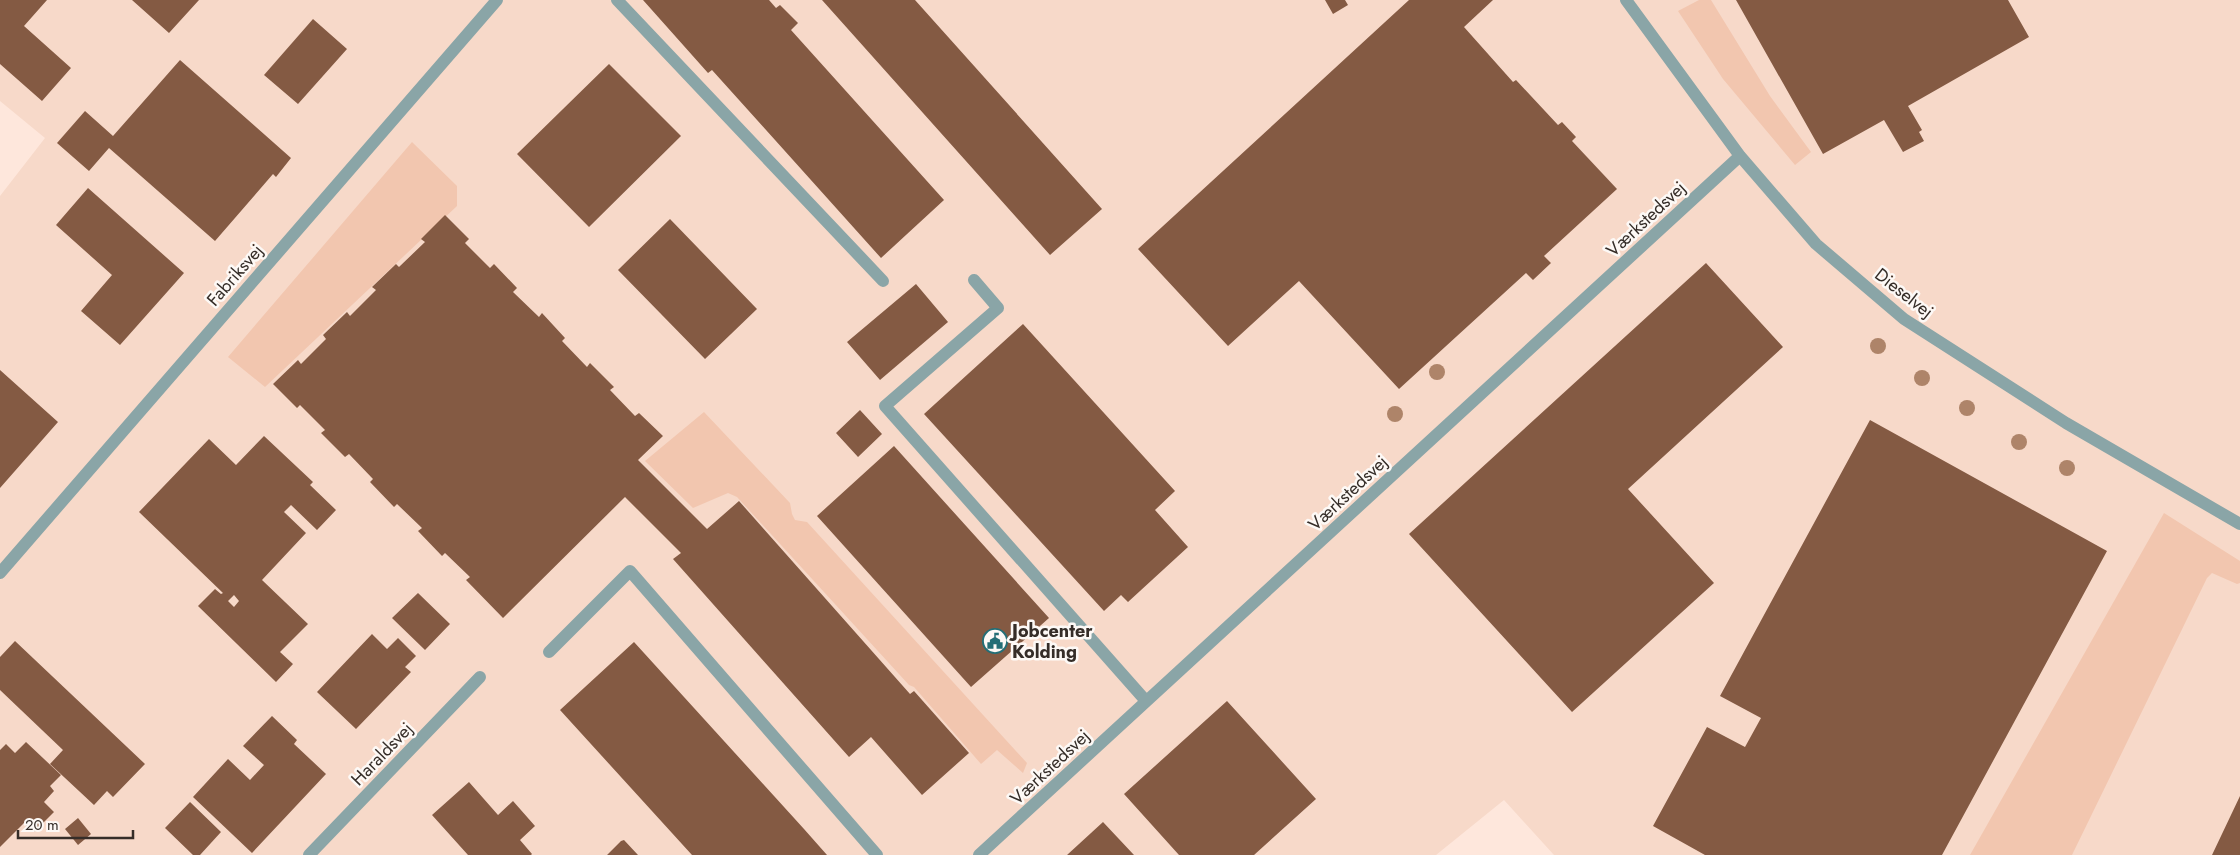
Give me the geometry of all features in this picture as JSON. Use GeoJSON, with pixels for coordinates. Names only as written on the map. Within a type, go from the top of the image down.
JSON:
{"type":"FeatureCollection","features":[{"type":"Feature","properties":{"kind":"street","name":"Fabriksvej"},"geometry":{"type":"LineString","coordinates":[[0,573],[496,0]]}},
{"type":"Feature","properties":{"kind":"street"},"geometry":{"type":"LineString","coordinates":[[617,0],[883,281]]}},
{"type":"Feature","properties":{"kind":"street","name":"Dieselvej"},"geometry":{"type":"LineString","coordinates":[[1626,0],[1740,156],[1816,244],[1904,318],[2066,423],[2240,524]]}},
{"type":"Feature","properties":{"kind":"street","name":"Værkstedsvej"},"geometry":{"type":"LineString","coordinates":[[979,855],[1740,156]]}},
{"type":"Feature","properties":{"kind":"street"},"geometry":{"type":"LineString","coordinates":[[974,280],[998,308],[885,406],[1146,701]]}},
{"type":"Feature","properties":{"kind":"street"},"geometry":{"type":"LineString","coordinates":[[549,652],[630,571],[877,855]]}},
{"type":"Feature","properties":{"kind":"street","name":"Haraldsvej"},"geometry":{"type":"LineString","coordinates":[[309,855],[480,677]]}},
{"type":"Feature","properties":{"kind":"shaded area"},"geometry":{"type":"Polygon","coordinates":[[[0,0],[2240,0],[2240,855],[1554,855],[1504,800],[1436,855],[0,855],[0,196],[45,138],[0,101],[0,0]]]}},
{"type":"Feature","properties":{"kind":"shaded area"},"geometry":{"type":"Polygon","coordinates":[[[1699,0],[1711,0],[1770,96],[1811,152],[1795,165],[1723,79],[1678,11],[1699,0]]]}},
{"type":"Feature","properties":{"kind":"shaded area"},"geometry":{"type":"Polygon","coordinates":[[[412,142],[457,186],[457,206],[265,387],[228,357],[412,142]]]}},
{"type":"Feature","properties":{"kind":"shaded area"},"geometry":{"type":"Polygon","coordinates":[[[704,412],[790,503],[795,520],[807,522],[1027,763],[1023,773],[997,750],[981,764],[914,687],[909,685],[737,497],[728,493],[693,508],[645,461],[704,412]]]}},
{"type":"Feature","properties":{"kind":"shaded area"},"geometry":{"type":"Polygon","coordinates":[[[2164,513],[2240,561],[2240,583],[2237,584],[2212,573],[2207,578],[2072,855],[1970,855],[2164,513]]]}},
{"type":"Feature","properties":{"kind":"building"},"geometry":{"type":"Polygon","coordinates":[[[0,0],[47,0],[24,26],[71,68],[42,101],[0,64],[0,0]]]}},
{"type":"Feature","properties":{"kind":"building"},"geometry":{"type":"Polygon","coordinates":[[[132,0],[199,0],[169,33],[132,0]]]}},
{"type":"Feature","properties":{"kind":"building"},"geometry":{"type":"Polygon","coordinates":[[[643,0],[769,0],[776,8],[780,5],[798,23],[791,30],[944,200],[881,258],[712,70],[708,73],[643,0]]]}},
{"type":"Feature","properties":{"kind":"building"},"geometry":{"type":"Polygon","coordinates":[[[822,0],[915,0],[1102,209],[1050,255],[822,0]]]}},
{"type":"Feature","properties":{"kind":"building"},"geometry":{"type":"Polygon","coordinates":[[[1325,0],[1345,0],[1348,5],[1333,14],[1325,0]]]}},
{"type":"Feature","properties":{"kind":"building"},"geometry":{"type":"Polygon","coordinates":[[[1409,0],[1493,0],[1464,27],[1513,82],[1516,80],[1558,125],[1562,122],[1576,137],[1572,141],[1617,189],[1544,256],[1551,263],[1533,280],[1526,273],[1399,389],[1299,281],[1228,346],[1138,249],[1409,0]]]}},
{"type":"Feature","properties":{"kind":"building"},"geometry":{"type":"Polygon","coordinates":[[[1736,0],[2008,0],[2029,37],[1908,106],[1922,130],[1919,132],[1924,141],[1903,152],[1884,120],[1823,154],[1736,0]]]}},
{"type":"Feature","properties":{"kind":"building"},"geometry":{"type":"Polygon","coordinates":[[[313,19],[347,49],[298,104],[264,75],[313,19]]]}},
{"type":"Feature","properties":{"kind":"building"},"geometry":{"type":"Polygon","coordinates":[[[180,60],[291,158],[276,177],[273,174],[215,241],[109,148],[89,171],[57,143],[85,111],[113,136],[180,60]]]}},
{"type":"Feature","properties":{"kind":"building"},"geometry":{"type":"Polygon","coordinates":[[[609,64],[681,136],[589,227],[517,154],[609,64]]]}},
{"type":"Feature","properties":{"kind":"building"},"geometry":{"type":"Polygon","coordinates":[[[88,188],[184,273],[120,345],[81,311],[112,275],[56,225],[88,188]]]}},
{"type":"Feature","properties":{"kind":"building"},"geometry":{"type":"Polygon","coordinates":[[[445,215],[469,239],[465,243],[490,268],[494,264],[517,288],[513,292],[539,317],[542,313],[565,338],[562,341],[587,367],[590,363],[614,387],[610,390],[635,416],[639,413],[663,436],[638,460],[707,529],[739,501],[910,694],[914,691],[969,753],[922,795],[871,737],[849,757],[673,559],[681,553],[625,497],[503,618],[466,580],[470,577],[445,553],[442,556],[418,531],[422,528],[397,504],[394,507],[370,482],[373,479],[349,454],[345,457],[321,433],[325,430],[300,405],[297,408],[273,384],[298,360],[301,364],[326,339],[323,335],[347,312],[350,316],[376,290],[372,287],[396,264],[399,267],[425,242],[421,239],[445,215]]]}},
{"type":"Feature","properties":{"kind":"building"},"geometry":{"type":"Polygon","coordinates":[[[670,219],[757,309],[705,359],[618,270],[670,219]]]}},
{"type":"Feature","properties":{"kind":"building"},"geometry":{"type":"Polygon","coordinates":[[[1706,263],[1783,347],[1628,489],[1714,583],[1572,712],[1409,534],[1706,263]]]}},
{"type":"Feature","properties":{"kind":"building"},"geometry":{"type":"Polygon","coordinates":[[[916,284],[948,322],[880,380],[847,342],[916,284]]]}},
{"type":"Feature","properties":{"kind":"building"},"geometry":{"type":"Polygon","coordinates":[[[1023,324],[1175,491],[1155,510],[1188,547],[1128,602],[1121,595],[1104,611],[924,414],[1023,324]]]}},
{"type":"Feature","properties":{"kind":"building"},"geometry":{"type":"Polygon","coordinates":[[[0,370],[58,422],[0,488],[0,370]]]}},
{"type":"Feature","properties":{"kind":"building"},"geometry":{"type":"Polygon","coordinates":[[[860,410],[882,434],[858,457],[836,433],[860,410]]]}},
{"type":"Feature","properties":{"kind":"building"},"geometry":{"type":"Polygon","coordinates":[[[1870,420],[2107,551],[1942,855],[1705,855],[1653,826],[1707,727],[1745,747],[1761,718],[1720,696],[1870,420]]]}},
{"type":"Feature","properties":{"kind":"building"},"geometry":{"type":"Polygon","coordinates":[[[264,436],[313,482],[310,485],[336,510],[317,530],[291,505],[284,512],[306,533],[262,580],[308,624],[280,652],[293,664],[276,682],[198,606],[215,589],[221,594],[223,593],[139,512],[209,439],[236,465],[264,436]],[[234,595],[228,601],[234,607],[239,601],[234,595]]]}},
{"type":"Feature","properties":{"kind":"building"},"geometry":{"type":"Polygon","coordinates":[[[894,446],[1049,618],[971,687],[817,516],[894,446]]]}},
{"type":"Feature","properties":{"kind":"building"},"geometry":{"type":"Polygon","coordinates":[[[418,593],[450,624],[425,650],[392,618],[418,593]]]}},
{"type":"Feature","properties":{"kind":"building"},"geometry":{"type":"Polygon","coordinates":[[[372,634],[387,649],[398,638],[416,656],[405,667],[411,672],[356,729],[317,692],[372,634]]]}},
{"type":"Feature","properties":{"kind":"building"},"geometry":{"type":"Polygon","coordinates":[[[15,641],[145,764],[113,797],[107,791],[94,805],[50,764],[63,750],[0,690],[0,657],[15,641]]]}},
{"type":"Feature","properties":{"kind":"building"},"geometry":{"type":"Polygon","coordinates":[[[634,642],[827,855],[692,855],[560,710],[634,642]]]}},
{"type":"Feature","properties":{"kind":"building"},"geometry":{"type":"Polygon","coordinates":[[[1227,701],[1316,799],[1254,855],[1179,855],[1124,794],[1227,701]]]}},
{"type":"Feature","properties":{"kind":"building"},"geometry":{"type":"Polygon","coordinates":[[[272,716],[297,740],[294,744],[326,774],[252,853],[193,797],[228,759],[250,780],[264,765],[243,746],[272,716]]]}},
{"type":"Feature","properties":{"kind":"building"},"geometry":{"type":"Polygon","coordinates":[[[26,742],[61,775],[50,786],[54,791],[44,802],[54,812],[34,832],[24,823],[0,847],[0,750],[6,744],[15,753],[26,742]]]}},
{"type":"Feature","properties":{"kind":"building"},"geometry":{"type":"Polygon","coordinates":[[[469,782],[498,815],[513,801],[535,826],[520,840],[531,855],[468,855],[432,815],[469,782]]]}},
{"type":"Feature","properties":{"kind":"building"},"geometry":{"type":"Polygon","coordinates":[[[2240,796],[2240,855],[2212,855],[2240,796]]]}},
{"type":"Feature","properties":{"kind":"building"},"geometry":{"type":"Polygon","coordinates":[[[190,802],[221,832],[200,855],[193,855],[165,828],[190,802]]]}},
{"type":"Feature","properties":{"kind":"building"},"geometry":{"type":"Polygon","coordinates":[[[78,818],[91,834],[78,845],[65,829],[78,818]]]}},
{"type":"Feature","properties":{"kind":"building"},"geometry":{"type":"Polygon","coordinates":[[[1103,822],[1134,855],[1067,855],[1103,822]]]}},
{"type":"Feature","properties":{"kind":"building"},"geometry":{"type":"Polygon","coordinates":[[[624,840],[638,855],[607,855],[621,841],[624,840]]]}},
{"type":"Feature","properties":{"kind":"place","name":"Jobcenter Kolding"},"geometry":{"type":"Point","coordinates":[995,641]}}]}
